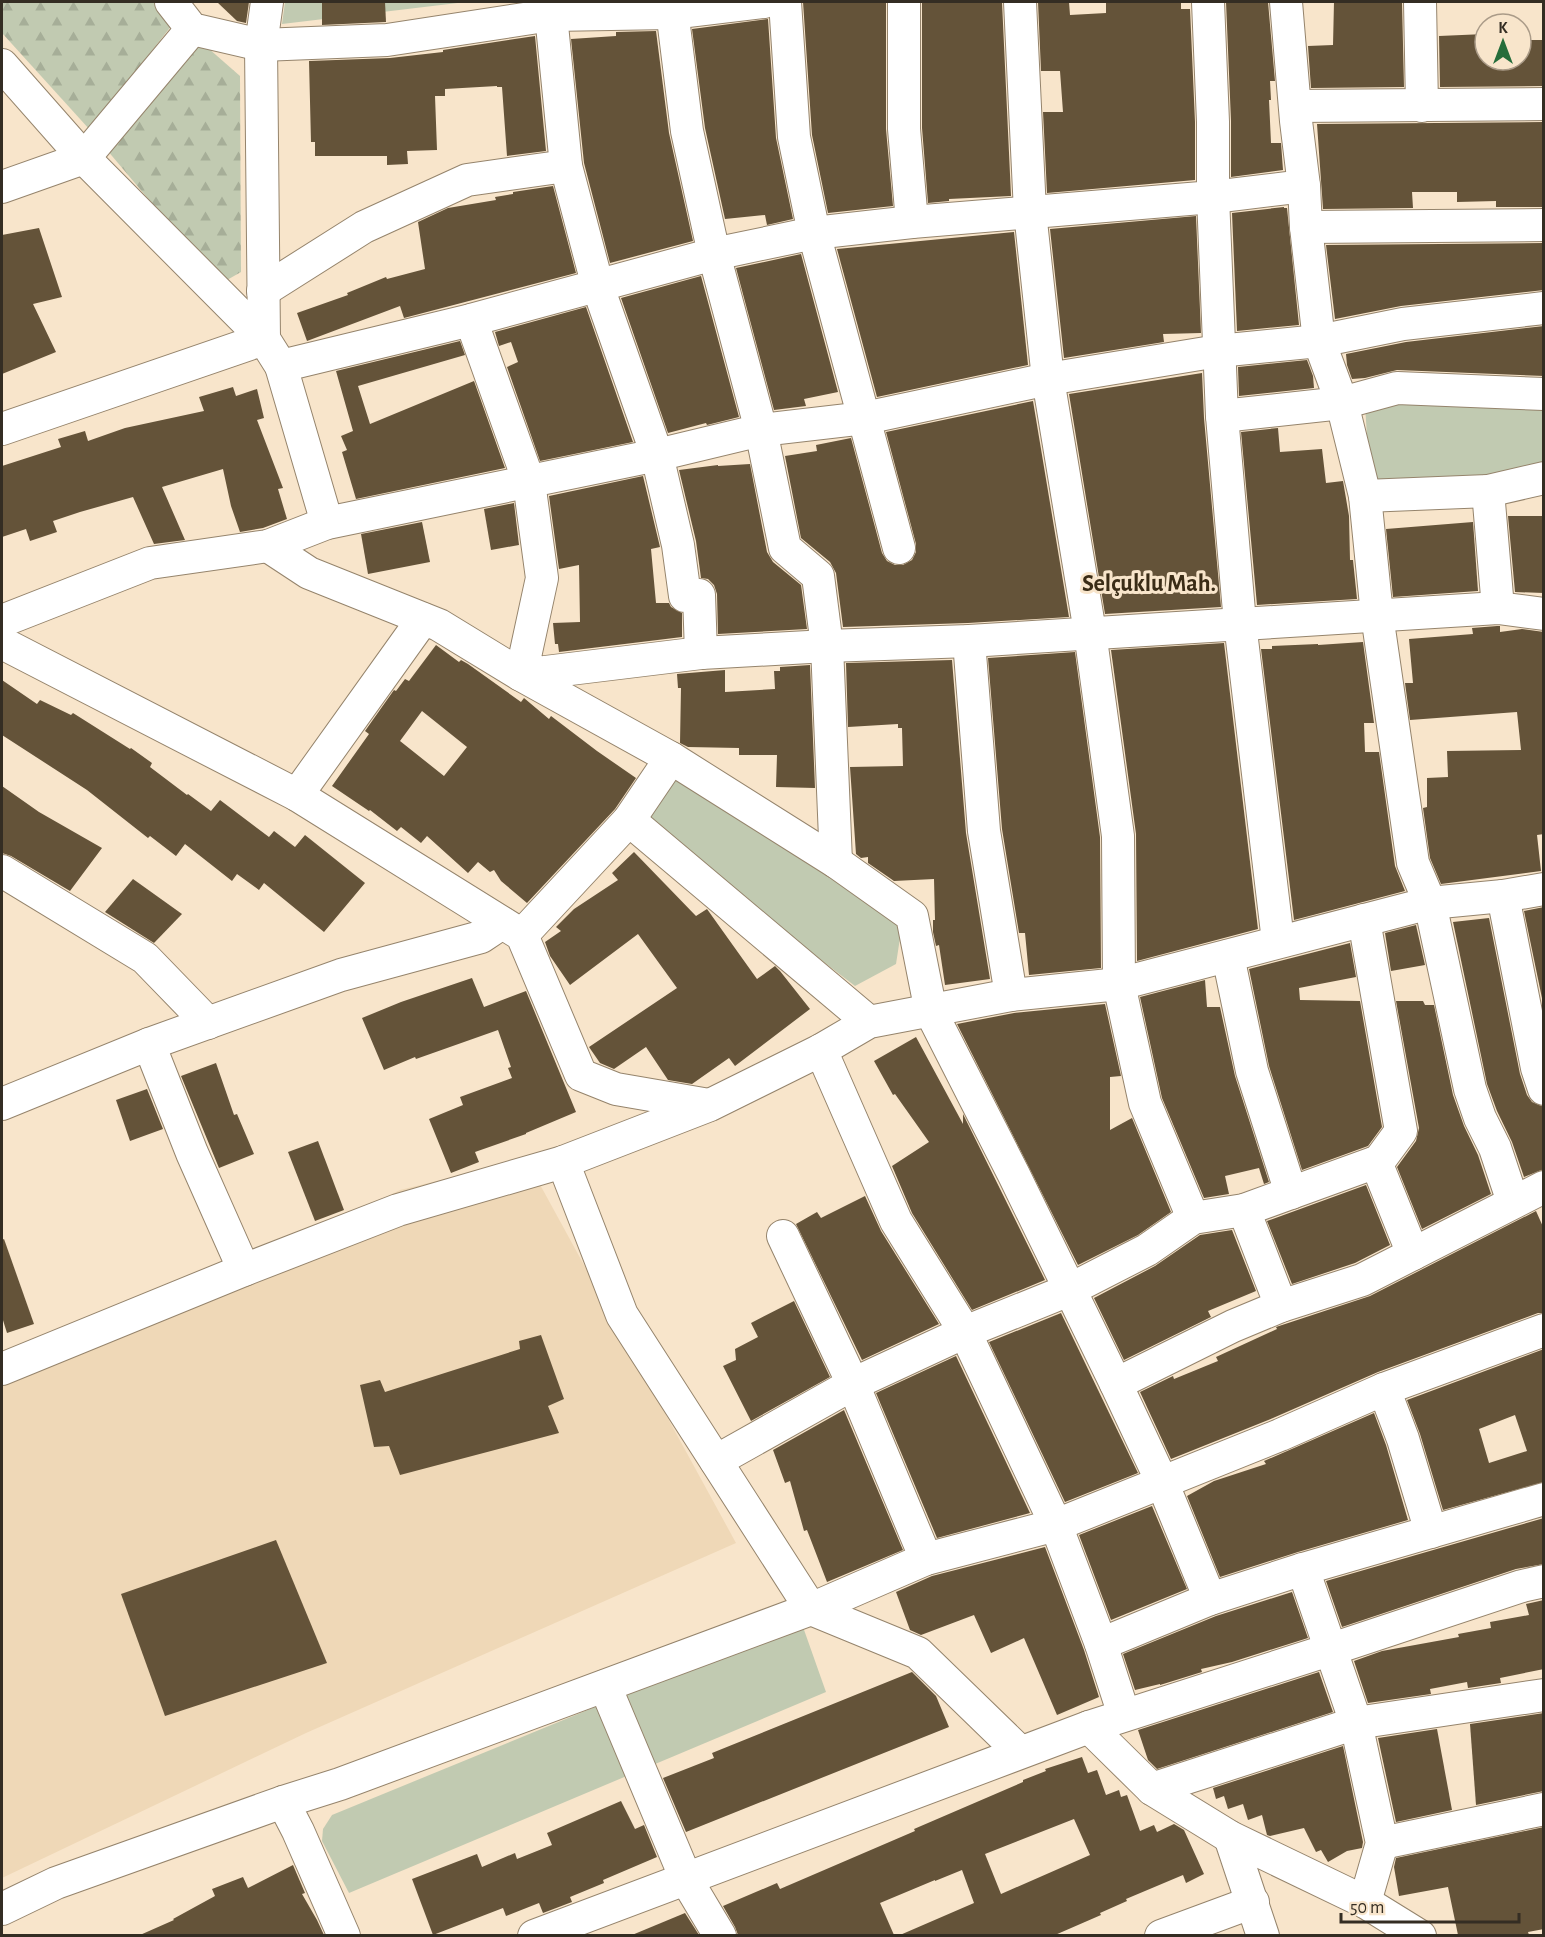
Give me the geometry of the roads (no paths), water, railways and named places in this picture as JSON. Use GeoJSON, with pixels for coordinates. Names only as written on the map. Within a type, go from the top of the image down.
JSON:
{"type":"FeatureCollection","features":[{"type":"Feature","properties":{"kind":"street"},"geometry":{"type":"LineString","coordinates":[[171,2],[192,29],[261,45],[387,40],[551,15],[764,2]]}},
{"type":"Feature","properties":{"kind":"street"},"geometry":{"type":"LineString","coordinates":[[264,339],[261,45],[267,2]]}},
{"type":"Feature","properties":{"kind":"street"},"geometry":{"type":"LineString","coordinates":[[785,2],[794,137],[814,233],[898,548]]}},
{"type":"Feature","properties":{"kind":"street"},"geometry":{"type":"LineString","coordinates":[[904,2],[904,129],[912,222]]}},
{"type":"Feature","properties":{"kind":"street"},"geometry":{"type":"LineString","coordinates":[[1020,2],[1030,212],[1048,379],[1090,632],[1118,836],[1119,984],[1145,1103],[1193,1218]]}},
{"type":"Feature","properties":{"kind":"street"},"geometry":{"type":"LineString","coordinates":[[1208,2],[1218,351],[1222,416],[1240,623],[1278,941]]}},
{"type":"Feature","properties":{"kind":"street"},"geometry":{"type":"LineString","coordinates":[[1286,2],[1306,228],[1319,341],[1342,403],[1365,496],[1377,615],[1413,863],[1430,903],[1470,1089],[1480,1118],[1495,1148],[1513,1203]]}},
{"type":"Feature","properties":{"kind":"street"},"geometry":{"type":"LineString","coordinates":[[1420,2],[1422,106]]}},
{"type":"Feature","properties":{"kind":"street"},"geometry":{"type":"LineString","coordinates":[[671,7],[687,131],[714,254],[761,430],[785,548],[818,576],[827,646],[836,862]]}},
{"type":"Feature","properties":{"kind":"street"},"geometry":{"type":"LineString","coordinates":[[551,15],[566,166],[598,287],[657,455],[678,545],[685,596],[699,596],[701,653]]}},
{"type":"Feature","properties":{"kind":"street"},"geometry":{"type":"LineString","coordinates":[[2,187],[84,158],[192,29]]}},
{"type":"Feature","properties":{"kind":"street"},"geometry":{"type":"LineString","coordinates":[[2,65],[84,158],[264,339],[282,366],[327,523]]}},
{"type":"Feature","properties":{"kind":"street"},"geometry":{"type":"LineString","coordinates":[[1295,106],[1544,104]]}},
{"type":"Feature","properties":{"kind":"street"},"geometry":{"type":"LineString","coordinates":[[263,291],[364,227],[467,180],[566,166]]}},
{"type":"Feature","properties":{"kind":"street"},"geometry":{"type":"LineString","coordinates":[[282,366],[471,320],[714,254],[814,233],[912,222],[1213,197],[1304,186]]}},
{"type":"Feature","properties":{"kind":"street"},"geometry":{"type":"LineString","coordinates":[[1306,228],[1544,225]]}},
{"type":"Feature","properties":{"kind":"street"},"geometry":{"type":"LineString","coordinates":[[2,621],[150,563],[267,546],[327,523],[657,455],[761,430],[865,418],[1048,379],[1218,351],[1319,341],[1403,324],[1544,308]]}},
{"type":"Feature","properties":{"kind":"street"},"geometry":{"type":"LineString","coordinates":[[471,320],[529,482],[542,578],[521,675]]}},
{"type":"Feature","properties":{"kind":"street"},"geometry":{"type":"LineString","coordinates":[[2,429],[264,339]]}},
{"type":"Feature","properties":{"kind":"street"},"geometry":{"type":"LineString","coordinates":[[1222,416],[1342,403],[1397,388],[1544,394]]}},
{"type":"Feature","properties":{"kind":"street"},"geometry":{"type":"LineString","coordinates":[[1365,496],[1488,492],[1544,478]]}},
{"type":"Feature","properties":{"kind":"street"},"geometry":{"type":"LineString","coordinates":[[1488,492],[1498,608]]}},
{"type":"Feature","properties":{"kind":"street"},"geometry":{"type":"LineString","coordinates":[[267,546],[309,573],[439,625],[521,675],[671,758],[836,862],[912,916],[931,1012],[1116,1384],[1162,1482],[1210,1599]]}},
{"type":"Feature","properties":{"kind":"street"},"geometry":{"type":"LineString","coordinates":[[521,675],[701,653],[969,641],[1498,608],[1544,614]]}},
{"type":"Feature","properties":{"kind":"street"},"geometry":{"type":"LineString","coordinates":[[297,795],[423,618]]}},
{"type":"Feature","properties":{"kind":"street"},"geometry":{"type":"LineString","coordinates":[[969,641],[984,831],[1011,995]]}},
{"type":"Feature","properties":{"kind":"street"},"geometry":{"type":"LineString","coordinates":[[2,644],[297,795],[512,929],[581,1075],[616,1089],[710,1105]]}},
{"type":"Feature","properties":{"kind":"street"},"geometry":{"type":"LineString","coordinates":[[2,1104],[149,1044],[341,975],[512,929],[629,820],[671,758]]}},
{"type":"Feature","properties":{"kind":"street"},"geometry":{"type":"LineString","coordinates":[[629,820],[869,1022]]}},
{"type":"Feature","properties":{"kind":"street"},"geometry":{"type":"LineString","coordinates":[[2,871],[145,958],[208,1023]]}},
{"type":"Feature","properties":{"kind":"street"},"geometry":{"type":"LineString","coordinates":[[2,1370],[244,1270],[398,1210],[563,1162],[710,1105],[821,1050],[869,1022],[1011,995],[1119,984],[1430,903],[1503,896],[1544,889]]}},
{"type":"Feature","properties":{"kind":"street"},"geometry":{"type":"LineString","coordinates":[[1503,896],[1537,1068],[1544,1089]]}},
{"type":"Feature","properties":{"kind":"street"},"geometry":{"type":"LineString","coordinates":[[716,1461],[853,1384],[965,1332],[1069,1290],[1147,1250],[1193,1218],[1244,1210],[1379,1161],[1401,1131],[1364,920]]}},
{"type":"Feature","properties":{"kind":"street"},"geometry":{"type":"LineString","coordinates":[[1228,956],[1252,1071],[1291,1192]]}},
{"type":"Feature","properties":{"kind":"street"},"geometry":{"type":"LineString","coordinates":[[149,1044],[192,1153],[244,1270]]}},
{"type":"Feature","properties":{"kind":"street"},"geometry":{"type":"LineString","coordinates":[[821,1050],[896,1221],[965,1332],[1056,1525],[1101,1644],[1124,1715]]}},
{"type":"Feature","properties":{"kind":"street"},"geometry":{"type":"LineString","coordinates":[[563,1162],[622,1315],[811,1609],[918,1653],[1020,1752]]}},
{"type":"Feature","properties":{"kind":"street"},"geometry":{"type":"LineString","coordinates":[[1376,1162],[1413,1254]]}},
{"type":"Feature","properties":{"kind":"street"},"geometry":{"type":"LineString","coordinates":[[1116,1384],[1233,1326],[1281,1306],[1362,1280],[1544,1187]]}},
{"type":"Feature","properties":{"kind":"street"},"geometry":{"type":"LineString","coordinates":[[1244,1210],[1281,1306]]}},
{"type":"Feature","properties":{"kind":"street"},"geometry":{"type":"LineString","coordinates":[[783,1236],[853,1384],[927,1559]]}},
{"type":"Feature","properties":{"kind":"street"},"geometry":{"type":"LineString","coordinates":[[2,1909],[56,1883],[351,1780],[811,1609],[927,1559],[1056,1525],[1322,1417],[1384,1389],[1544,1330]]}},
{"type":"Feature","properties":{"kind":"street"},"geometry":{"type":"LineString","coordinates":[[1384,1389],[1403,1439],[1431,1532]]}},
{"type":"Feature","properties":{"kind":"street"},"geometry":{"type":"LineString","coordinates":[[1101,1644],[1210,1599],[1303,1569],[1544,1499]]}},
{"type":"Feature","properties":{"kind":"street"},"geometry":{"type":"LineString","coordinates":[[1303,1569],[1356,1723],[1382,1843],[1365,1902]]}},
{"type":"Feature","properties":{"kind":"street"},"geometry":{"type":"LineString","coordinates":[[534,1935],[1089,1727],[1332,1650],[1522,1586],[1544,1581]]}},
{"type":"Feature","properties":{"kind":"street"},"geometry":{"type":"LineString","coordinates":[[605,1686],[686,1879],[720,1935]]}},
{"type":"Feature","properties":{"kind":"street"},"geometry":{"type":"LineString","coordinates":[[1152,1789],[1356,1723],[1544,1695]]}},
{"type":"Feature","properties":{"kind":"street"},"geometry":{"type":"LineString","coordinates":[[1089,1727],[1152,1789],[1230,1837],[1365,1902],[1420,1935]]}},
{"type":"Feature","properties":{"kind":"street"},"geometry":{"type":"LineString","coordinates":[[283,1802],[298,1830],[344,1935]]}},
{"type":"Feature","properties":{"kind":"street"},"geometry":{"type":"LineString","coordinates":[[1382,1843],[1544,1809]]}},
{"type":"Feature","properties":{"kind":"street"},"geometry":{"type":"LineString","coordinates":[[1230,1837],[1263,1935]]}},
{"type":"Feature","properties":{"kind":"street"},"geometry":{"type":"LineString","coordinates":[[1161,1935],[1253,1902]]}},
{"type":"Feature","properties":{"kind":"district","name":"Selçuklu Mah."},"geometry":{"type":"Point","coordinates":[1149,584]}}]}
